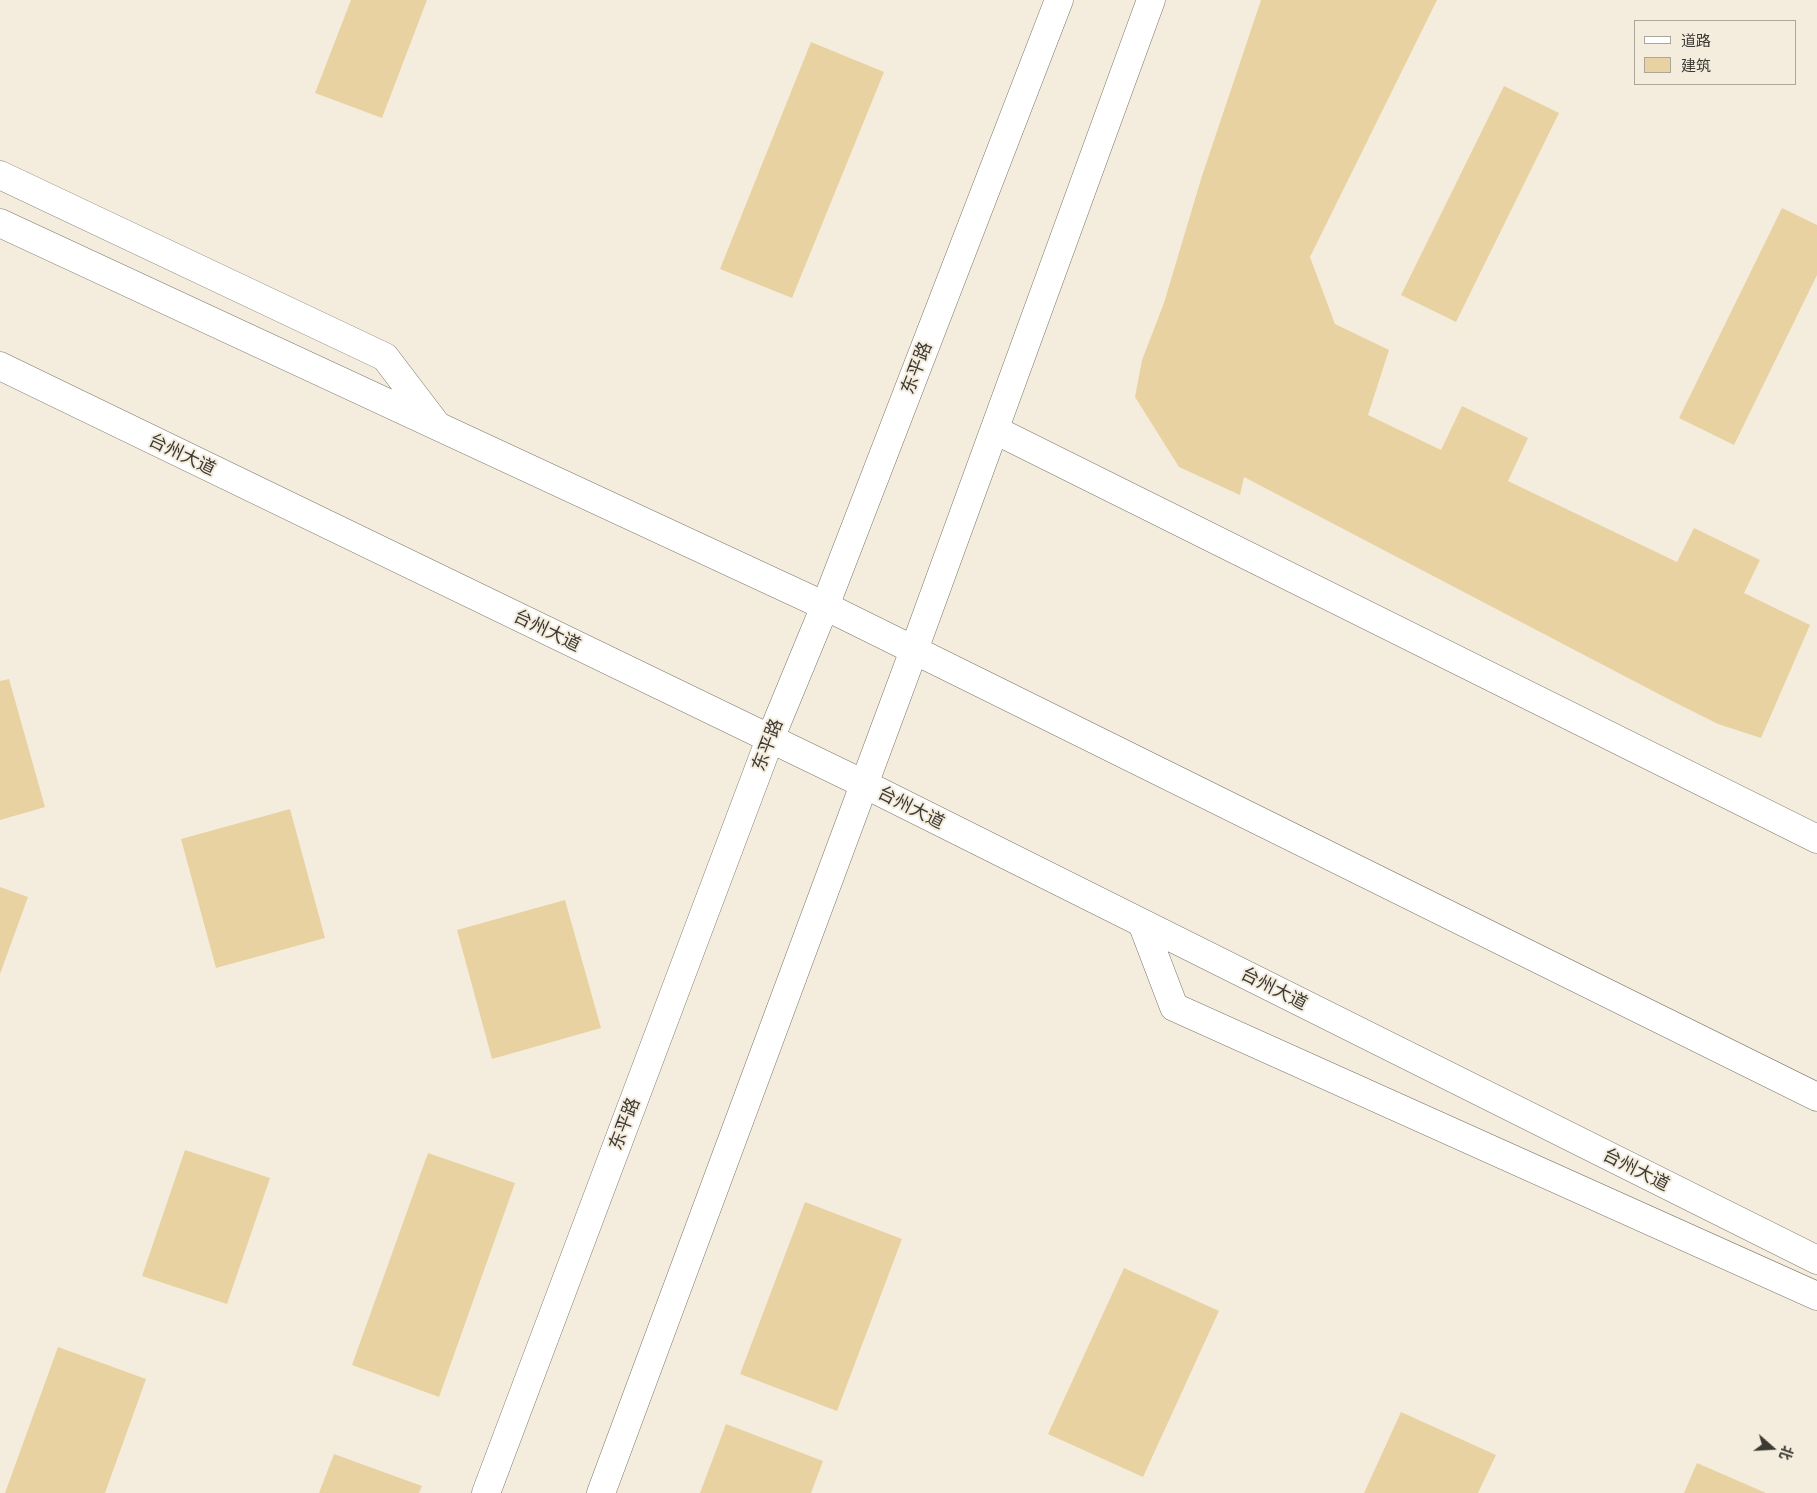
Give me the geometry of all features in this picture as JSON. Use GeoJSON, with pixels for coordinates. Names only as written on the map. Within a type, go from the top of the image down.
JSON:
{"type":"FeatureCollection","features":[{"type":"Feature","properties":{"kind":"main road","name":"东平路"},"geometry":{"type":"LineString","coordinates":[[486,1493],[770,739],[825,606],[1059,0]]}},
{"type":"Feature","properties":{"kind":"main road"},"geometry":{"type":"LineString","coordinates":[[601,1493],[914,650],[1151,0]]}},
{"type":"Feature","properties":{"kind":"main road"},"geometry":{"type":"LineString","coordinates":[[0,176],[385,357],[439,427]]}},
{"type":"Feature","properties":{"kind":"main road"},"geometry":{"type":"LineString","coordinates":[[0,223],[825,606],[1814,1094]]}},
{"type":"Feature","properties":{"kind":"main road","name":"台州大道"},"geometry":{"type":"LineString","coordinates":[[0,366],[864,784],[1817,1260]]}},
{"type":"Feature","properties":{"kind":"main road"},"geometry":{"type":"LineString","coordinates":[[995,430],[1817,839]]}},
{"type":"Feature","properties":{"kind":"main road"},"geometry":{"type":"LineString","coordinates":[[1142,923],[1174,1006],[1817,1296]]}},
{"type":"Feature","properties":{"kind":"building"},"geometry":{"type":"Polygon","coordinates":[[[351,0],[427,0],[382,118],[315,93],[351,0]]]}},
{"type":"Feature","properties":{"kind":"building"},"geometry":{"type":"Polygon","coordinates":[[[1261,0],[1437,0],[1310,257],[1335,324],[1389,350],[1368,415],[1441,450],[1462,406],[1528,438],[1508,481],[1677,562],[1694,528],[1760,560],[1744,593],[1810,625],[1761,738],[1718,724],[1674,702],[1244,477],[1240,495],[1179,467],[1135,397],[1142,360],[1164,303],[1201,179],[1261,0]]]}},
{"type":"Feature","properties":{"kind":"building"},"geometry":{"type":"Polygon","coordinates":[[[811,42],[884,72],[792,298],[720,269],[811,42]]]}},
{"type":"Feature","properties":{"kind":"building"},"geometry":{"type":"Polygon","coordinates":[[[1504,86],[1559,113],[1456,322],[1401,295],[1504,86]]]}},
{"type":"Feature","properties":{"kind":"building"},"geometry":{"type":"Polygon","coordinates":[[[1782,208],[1817,225],[1817,275],[1734,445],[1679,418],[1782,208]]]}},
{"type":"Feature","properties":{"kind":"building"},"geometry":{"type":"Polygon","coordinates":[[[9,679],[45,807],[0,820],[0,681],[9,679]]]}},
{"type":"Feature","properties":{"kind":"building"},"geometry":{"type":"Polygon","coordinates":[[[290,809],[325,938],[216,968],[181,839],[290,809]]]}},
{"type":"Feature","properties":{"kind":"building"},"geometry":{"type":"Polygon","coordinates":[[[0,887],[28,897],[0,974],[0,887]]]}},
{"type":"Feature","properties":{"kind":"building"},"geometry":{"type":"Polygon","coordinates":[[[565,900],[601,1028],[492,1059],[457,930],[565,900]]]}},
{"type":"Feature","properties":{"kind":"building"},"geometry":{"type":"Polygon","coordinates":[[[185,1150],[270,1178],[227,1304],[142,1276],[185,1150]]]}},
{"type":"Feature","properties":{"kind":"building"},"geometry":{"type":"Polygon","coordinates":[[[428,1153],[515,1183],[439,1397],[352,1365],[428,1153]]]}},
{"type":"Feature","properties":{"kind":"building"},"geometry":{"type":"Polygon","coordinates":[[[805,1202],[902,1239],[837,1411],[740,1374],[805,1202]]]}},
{"type":"Feature","properties":{"kind":"building"},"geometry":{"type":"Polygon","coordinates":[[[1124,1268],[1219,1311],[1143,1477],[1048,1434],[1124,1268]]]}},
{"type":"Feature","properties":{"kind":"building"},"geometry":{"type":"Polygon","coordinates":[[[58,1347],[146,1379],[105,1493],[5,1493],[58,1347]]]}},
{"type":"Feature","properties":{"kind":"building"},"geometry":{"type":"Polygon","coordinates":[[[1401,1412],[1496,1455],[1478,1493],[1364,1493],[1401,1412]]]}},
{"type":"Feature","properties":{"kind":"building"},"geometry":{"type":"Polygon","coordinates":[[[726,1424],[823,1461],[811,1493],[700,1493],[726,1424]]]}},
{"type":"Feature","properties":{"kind":"building"},"geometry":{"type":"Polygon","coordinates":[[[334,1454],[422,1486],[419,1493],[319,1493],[334,1454]]]}},
{"type":"Feature","properties":{"kind":"building"},"geometry":{"type":"Polygon","coordinates":[[[1697,1463],[1766,1493],[1684,1493],[1697,1463]]]}}]}
